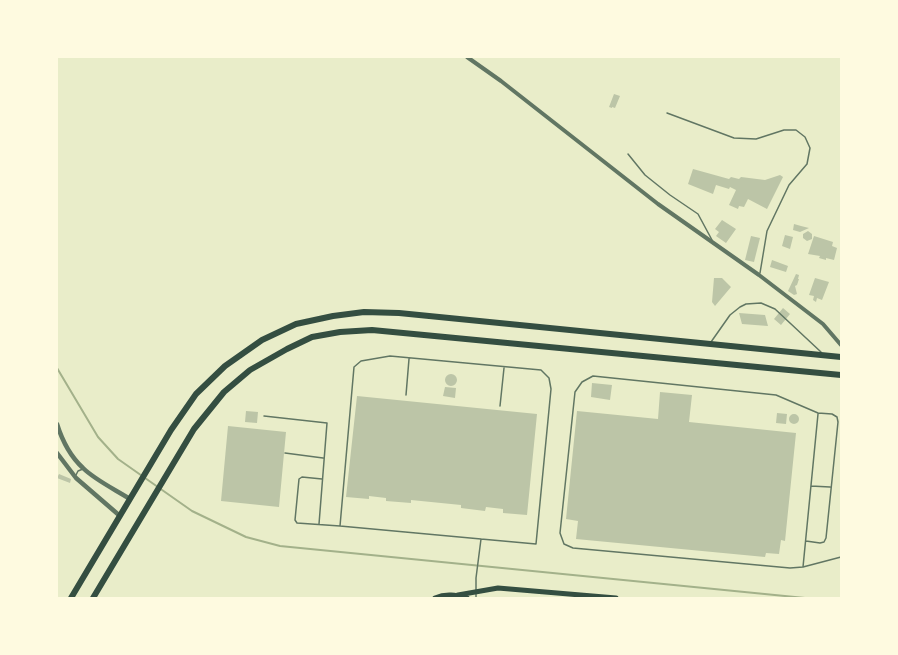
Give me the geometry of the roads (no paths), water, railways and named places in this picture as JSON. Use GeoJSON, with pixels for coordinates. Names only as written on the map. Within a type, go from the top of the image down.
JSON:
{"type":"FeatureCollection","features":[{"type":"Feature","properties":{"kind":"highway"},"geometry":{"type":"LineString","coordinates":[[71,598],[148,468],[196,394],[225,366],[262,340],[296,324],[364,312],[399,314],[841,357]]}},
{"type":"Feature","properties":{"kind":"highway"},"geometry":{"type":"LineString","coordinates":[[93,598],[194,429],[224,392],[250,370],[312,338],[340,332],[372,330],[841,375]]}},
{"type":"Feature","properties":{"kind":"main road"},"geometry":{"type":"LineString","coordinates":[[435,598],[442,595],[476,595],[498,588],[616,598]]}},
{"type":"Feature","properties":{"kind":"main road"},"geometry":{"type":"LineString","coordinates":[[458,595],[467,598]]}},
{"type":"Feature","properties":{"kind":"street"},"geometry":{"type":"LineString","coordinates":[[468,57],[657,204],[712,241],[823,324],[841,345]]}},
{"type":"Feature","properties":{"kind":"street"},"geometry":{"type":"LineString","coordinates":[[57,424],[60,434],[83,469],[132,497]]}},
{"type":"Feature","properties":{"kind":"street"},"geometry":{"type":"LineString","coordinates":[[57,453],[76,478],[120,516]]}},
{"type":"Feature","properties":{"kind":"lane"},"geometry":{"type":"LineString","coordinates":[[667,113],[734,138],[756,139],[784,130],[796,130],[805,137],[810,148],[807,164],[789,185],[767,231],[759,275]]}},
{"type":"Feature","properties":{"kind":"lane"},"geometry":{"type":"LineString","coordinates":[[628,153],[645,175],[698,214],[712,241]]}},
{"type":"Feature","properties":{"kind":"lane"},"geometry":{"type":"LineString","coordinates":[[709,345],[730,315],[746,304],[760,303],[775,309],[823,355]]}},
{"type":"Feature","properties":{"kind":"lane"},"geometry":{"type":"LineString","coordinates":[[323,479],[302,477],[298,479],[295,517],[297,523],[536,544],[551,389],[549,378],[541,370],[390,356],[361,361],[354,367],[340,526]]}},
{"type":"Feature","properties":{"kind":"lane"},"geometry":{"type":"LineString","coordinates":[[406,395],[409,358]]}},
{"type":"Feature","properties":{"kind":"lane"},"geometry":{"type":"LineString","coordinates":[[500,406],[504,367]]}},
{"type":"Feature","properties":{"kind":"lane"},"geometry":{"type":"LineString","coordinates":[[806,541],[820,543],[826,538],[837,417],[832,414],[818,413],[776,395],[593,376],[582,382],[575,392],[560,533],[564,544],[573,548],[790,568],[841,557]]}},
{"type":"Feature","properties":{"kind":"lane"},"geometry":{"type":"LineString","coordinates":[[803,567],[818,413]]}},
{"type":"Feature","properties":{"kind":"lane"},"geometry":{"type":"LineString","coordinates":[[264,416],[327,423],[320,524]]}},
{"type":"Feature","properties":{"kind":"lane"},"geometry":{"type":"LineString","coordinates":[[285,453],[324,458]]}},
{"type":"Feature","properties":{"kind":"lane"},"geometry":{"type":"LineString","coordinates":[[76,478],[76,473],[83,469]]}},
{"type":"Feature","properties":{"kind":"lane"},"geometry":{"type":"LineString","coordinates":[[811,486],[831,487]]}},
{"type":"Feature","properties":{"kind":"lane"},"geometry":{"type":"LineString","coordinates":[[476,595],[481,539]]}},
{"type":"Feature","properties":{"kind":"waterway"},"geometry":{"type":"LineString","coordinates":[[57,368],[98,437],[118,459],[192,511],[246,537],[280,546],[805,598]]}}]}
